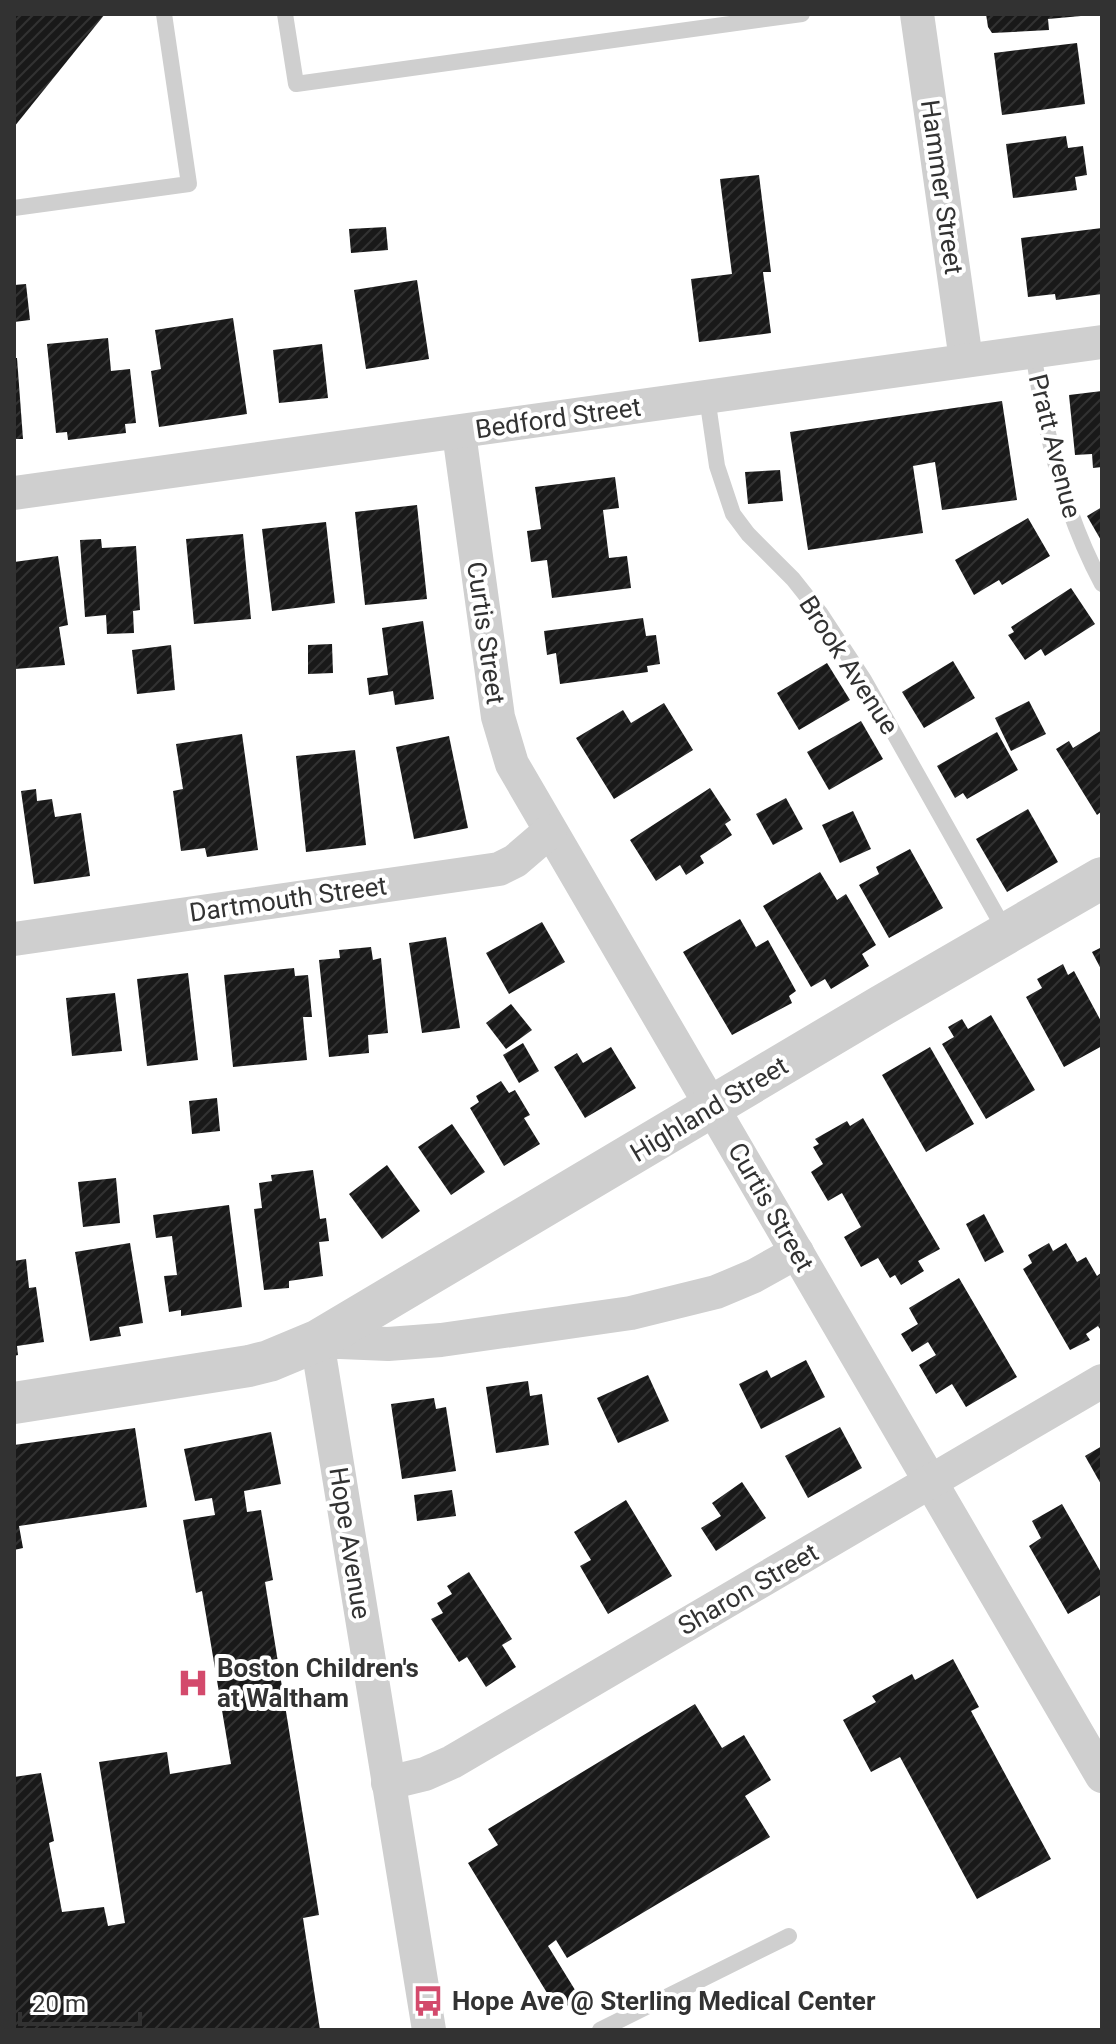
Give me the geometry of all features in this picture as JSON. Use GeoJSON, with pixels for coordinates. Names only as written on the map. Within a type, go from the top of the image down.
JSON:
{"type":"FeatureCollection","features":[{"type":"Feature","properties":{"kind":"street","name":"Hammer Street"},"geometry":{"type":"LineString","coordinates":[[917,14],[966,360]]}},
{"type":"Feature","properties":{"kind":"street","name":"Bedford Street"},"geometry":{"type":"LineString","coordinates":[[14,493],[1102,342]]}},
{"type":"Feature","properties":{"kind":"street","name":"Curtis Street"},"geometry":{"type":"LineString","coordinates":[[459,433],[500,727],[512,764],[1102,1776]]}},
{"type":"Feature","properties":{"kind":"street","name":"Dartmouth Street"},"geometry":{"type":"LineString","coordinates":[[14,939],[499,869],[515,861],[550,831]]}},
{"type":"Feature","properties":{"kind":"street","name":"Highland Street"},"geometry":{"type":"LineString","coordinates":[[14,1403],[249,1366],[317,1341],[1102,878]]}},
{"type":"Feature","properties":{"kind":"street","name":"Highland Street"},"geometry":{"type":"LineString","coordinates":[[317,1341],[388,1344],[441,1340],[631,1313],[726,1289],[797,1252]]}},
{"type":"Feature","properties":{"kind":"street","name":"Hope Avenue"},"geometry":{"type":"LineString","coordinates":[[317,1341],[429,2030]]}},
{"type":"Feature","properties":{"kind":"street","name":"Sharon Street"},"geometry":{"type":"LineString","coordinates":[[388,1783],[425,1774],[452,1762],[1102,1381]]}},
{"type":"Feature","properties":{"kind":"lane"},"geometry":{"type":"LineString","coordinates":[[14,208],[189,184],[164,14]]}},
{"type":"Feature","properties":{"kind":"lane"},"geometry":{"type":"LineString","coordinates":[[285,14],[296,84],[738,18],[802,14]]}},
{"type":"Feature","properties":{"kind":"lane","name":"Pratt Avenue"},"geometry":{"type":"LineString","coordinates":[[1033,351],[1037,383],[1062,492],[1102,584]]}},
{"type":"Feature","properties":{"kind":"lane","name":"Brook Avenue"},"geometry":{"type":"LineString","coordinates":[[707,397],[717,466],[733,514],[748,534],[793,579],[850,658],[1007,933]]}},
{"type":"Feature","properties":{"kind":"lane"},"geometry":{"type":"LineString","coordinates":[[600,2030],[789,1936]]}},
{"type":"Feature","properties":{"kind":"building"},"geometry":{"type":"Polygon","coordinates":[[[14,14],[105,14],[14,127],[14,14]]]}},
{"type":"Feature","properties":{"kind":"building"},"geometry":{"type":"Polygon","coordinates":[[[986,14],[1081,16],[1048,19],[1049,30],[992,33],[986,14]]]}},
{"type":"Feature","properties":{"kind":"building"},"geometry":{"type":"Polygon","coordinates":[[[1077,43],[1085,104],[1002,115],[994,53],[1077,43]]]}},
{"type":"Feature","properties":{"kind":"building"},"geometry":{"type":"Polygon","coordinates":[[[1066,136],[1068,148],[1083,146],[1087,175],[1075,177],[1077,190],[1013,198],[1006,144],[1066,136]]]}},
{"type":"Feature","properties":{"kind":"building"},"geometry":{"type":"Polygon","coordinates":[[[759,175],[771,272],[763,272],[771,333],[699,342],[691,279],[732,274],[720,179],[759,175]]]}},
{"type":"Feature","properties":{"kind":"building"},"geometry":{"type":"Polygon","coordinates":[[[386,227],[388,250],[351,253],[349,229],[386,227]]]}},
{"type":"Feature","properties":{"kind":"building"},"geometry":{"type":"Polygon","coordinates":[[[1102,228],[1102,294],[1056,300],[1055,294],[1028,297],[1021,238],[1102,228]]]}},
{"type":"Feature","properties":{"kind":"building"},"geometry":{"type":"Polygon","coordinates":[[[417,280],[429,359],[366,369],[354,290],[417,280]]]}},
{"type":"Feature","properties":{"kind":"building"},"geometry":{"type":"Polygon","coordinates":[[[26,284],[30,320],[14,322],[14,285],[26,284]]]}},
{"type":"Feature","properties":{"kind":"building"},"geometry":{"type":"Polygon","coordinates":[[[233,318],[247,414],[159,427],[151,371],[161,369],[155,330],[233,318]]]}},
{"type":"Feature","properties":{"kind":"building"},"geometry":{"type":"Polygon","coordinates":[[[108,338],[111,371],[130,369],[136,423],[125,424],[126,433],[68,440],[67,432],[56,433],[47,344],[108,338]]]}},
{"type":"Feature","properties":{"kind":"building"},"geometry":{"type":"Polygon","coordinates":[[[322,344],[328,398],[279,403],[273,350],[322,344]]]}},
{"type":"Feature","properties":{"kind":"building"},"geometry":{"type":"Polygon","coordinates":[[[14,358],[17,358],[23,439],[14,439],[14,358]]]}},
{"type":"Feature","properties":{"kind":"building"},"geometry":{"type":"Polygon","coordinates":[[[1102,391],[1102,467],[1093,468],[1092,454],[1075,455],[1069,395],[1102,391]]]}},
{"type":"Feature","properties":{"kind":"building"},"geometry":{"type":"Polygon","coordinates":[[[1002,401],[1017,500],[942,510],[935,462],[913,466],[923,533],[808,550],[790,432],[1002,401]]]}},
{"type":"Feature","properties":{"kind":"building"},"geometry":{"type":"Polygon","coordinates":[[[780,470],[783,501],[748,504],[745,472],[780,470]]]}},
{"type":"Feature","properties":{"kind":"building"},"geometry":{"type":"Polygon","coordinates":[[[615,477],[619,508],[603,510],[609,558],[627,556],[631,588],[552,598],[547,560],[531,562],[527,531],[541,529],[535,487],[615,477]]]}},
{"type":"Feature","properties":{"kind":"building"},"geometry":{"type":"Polygon","coordinates":[[[417,505],[427,599],[365,605],[355,512],[417,505]]]}},
{"type":"Feature","properties":{"kind":"building"},"geometry":{"type":"Polygon","coordinates":[[[1102,507],[1102,542],[1087,516],[1102,507]]]}},
{"type":"Feature","properties":{"kind":"building"},"geometry":{"type":"Polygon","coordinates":[[[1028,518],[1050,556],[1002,585],[999,580],[974,595],[955,560],[1028,518]]]}},
{"type":"Feature","properties":{"kind":"building"},"geometry":{"type":"Polygon","coordinates":[[[326,522],[335,603],[272,611],[262,529],[326,522]]]}},
{"type":"Feature","properties":{"kind":"building"},"geometry":{"type":"Polygon","coordinates":[[[243,534],[251,619],[194,624],[186,539],[243,534]]]}},
{"type":"Feature","properties":{"kind":"building"},"geometry":{"type":"Polygon","coordinates":[[[101,539],[102,548],[136,546],[140,610],[133,611],[134,633],[107,634],[106,615],[85,617],[80,540],[101,539]]]}},
{"type":"Feature","properties":{"kind":"building"},"geometry":{"type":"Polygon","coordinates":[[[58,556],[68,625],[59,627],[65,665],[15,669],[14,562],[58,556]]]}},
{"type":"Feature","properties":{"kind":"building"},"geometry":{"type":"Polygon","coordinates":[[[1071,588],[1095,624],[1045,656],[1041,649],[1025,660],[1008,635],[1014,632],[1011,627],[1071,588]]]}},
{"type":"Feature","properties":{"kind":"building"},"geometry":{"type":"Polygon","coordinates":[[[643,618],[646,636],[656,635],[660,664],[647,666],[648,672],[560,684],[556,653],[547,655],[544,631],[643,618]]]}},
{"type":"Feature","properties":{"kind":"building"},"geometry":{"type":"Polygon","coordinates":[[[423,621],[434,699],[395,705],[393,691],[369,695],[367,678],[388,675],[382,628],[423,621]]]}},
{"type":"Feature","properties":{"kind":"building"},"geometry":{"type":"Polygon","coordinates":[[[332,644],[333,673],[308,674],[308,645],[332,644]]]}},
{"type":"Feature","properties":{"kind":"building"},"geometry":{"type":"Polygon","coordinates":[[[171,645],[175,690],[137,694],[132,650],[171,645]]]}},
{"type":"Feature","properties":{"kind":"building"},"geometry":{"type":"Polygon","coordinates":[[[953,661],[975,698],[924,728],[902,692],[953,661]]]}},
{"type":"Feature","properties":{"kind":"building"},"geometry":{"type":"Polygon","coordinates":[[[827,663],[850,700],[799,730],[777,693],[827,663]]]}},
{"type":"Feature","properties":{"kind":"building"},"geometry":{"type":"Polygon","coordinates":[[[1029,701],[1046,734],[1011,751],[995,718],[1029,701]]]}},
{"type":"Feature","properties":{"kind":"building"},"geometry":{"type":"Polygon","coordinates":[[[664,703],[693,750],[614,799],[576,738],[623,710],[631,723],[664,703]]]}},
{"type":"Feature","properties":{"kind":"building"},"geometry":{"type":"Polygon","coordinates":[[[861,721],[883,759],[829,790],[807,752],[861,721]]]}},
{"type":"Feature","properties":{"kind":"building"},"geometry":{"type":"Polygon","coordinates":[[[1102,730],[1102,811],[1097,815],[1056,749],[1069,741],[1073,748],[1102,730]]]}},
{"type":"Feature","properties":{"kind":"building"},"geometry":{"type":"Polygon","coordinates":[[[997,732],[1018,770],[967,799],[963,793],[955,798],[937,766],[997,732]]]}},
{"type":"Feature","properties":{"kind":"building"},"geometry":{"type":"Polygon","coordinates":[[[242,734],[258,850],[207,857],[205,848],[181,851],[173,791],[183,789],[176,744],[242,734]]]}},
{"type":"Feature","properties":{"kind":"building"},"geometry":{"type":"Polygon","coordinates":[[[449,736],[468,828],[414,839],[396,747],[449,736]]]}},
{"type":"Feature","properties":{"kind":"building"},"geometry":{"type":"Polygon","coordinates":[[[355,750],[366,845],[306,852],[296,756],[355,750]]]}},
{"type":"Feature","properties":{"kind":"building"},"geometry":{"type":"Polygon","coordinates":[[[710,788],[731,820],[725,824],[732,835],[700,856],[704,863],[686,875],[680,865],[656,881],[630,840],[710,788]]]}},
{"type":"Feature","properties":{"kind":"building"},"geometry":{"type":"Polygon","coordinates":[[[36,789],[37,801],[52,799],[55,817],[81,813],[90,876],[34,884],[21,791],[36,789]]]}},
{"type":"Feature","properties":{"kind":"building"},"geometry":{"type":"Polygon","coordinates":[[[786,798],[803,829],[773,845],[756,814],[786,798]]]}},
{"type":"Feature","properties":{"kind":"building"},"geometry":{"type":"Polygon","coordinates":[[[1028,809],[1058,862],[1007,892],[976,839],[1028,809]]]}},
{"type":"Feature","properties":{"kind":"building"},"geometry":{"type":"Polygon","coordinates":[[[853,811],[871,849],[840,863],[822,825],[853,811]]]}},
{"type":"Feature","properties":{"kind":"building"},"geometry":{"type":"Polygon","coordinates":[[[910,849],[943,908],[889,938],[859,885],[879,874],[876,867],[910,849]]]}},
{"type":"Feature","properties":{"kind":"building"},"geometry":{"type":"Polygon","coordinates":[[[820,872],[837,900],[846,894],[876,945],[862,954],[869,966],[831,989],[825,979],[811,987],[763,906],[820,872]]]}},
{"type":"Feature","properties":{"kind":"building"},"geometry":{"type":"Polygon","coordinates":[[[740,919],[756,947],[768,940],[796,991],[789,996],[792,1003],[732,1035],[683,952],[740,919]]]}},
{"type":"Feature","properties":{"kind":"building"},"geometry":{"type":"Polygon","coordinates":[[[542,922],[565,962],[509,994],[486,953],[542,922]]]}},
{"type":"Feature","properties":{"kind":"building"},"geometry":{"type":"Polygon","coordinates":[[[446,937],[460,1028],[422,1033],[409,943],[446,937]]]}},
{"type":"Feature","properties":{"kind":"building"},"geometry":{"type":"Polygon","coordinates":[[[371,947],[373,960],[381,958],[388,1033],[368,1035],[369,1053],[329,1057],[319,960],[340,958],[339,950],[371,947]]]}},
{"type":"Feature","properties":{"kind":"building"},"geometry":{"type":"Polygon","coordinates":[[[1102,947],[1102,971],[1092,952],[1102,947]]]}},
{"type":"Feature","properties":{"kind":"building"},"geometry":{"type":"Polygon","coordinates":[[[1063,964],[1068,975],[1074,971],[1102,1023],[1102,1046],[1064,1067],[1026,997],[1042,988],[1037,979],[1063,964]]]}},
{"type":"Feature","properties":{"kind":"building"},"geometry":{"type":"Polygon","coordinates":[[[294,968],[295,976],[308,975],[312,1017],[303,1017],[307,1060],[233,1067],[224,975],[294,968]]]}},
{"type":"Feature","properties":{"kind":"building"},"geometry":{"type":"Polygon","coordinates":[[[188,973],[198,1060],[147,1066],[137,979],[188,973]]]}},
{"type":"Feature","properties":{"kind":"building"},"geometry":{"type":"Polygon","coordinates":[[[115,993],[122,1051],[72,1056],[66,998],[115,993]]]}},
{"type":"Feature","properties":{"kind":"building"},"geometry":{"type":"Polygon","coordinates":[[[511,1004],[532,1030],[506,1049],[486,1023],[511,1004]]]}},
{"type":"Feature","properties":{"kind":"building"},"geometry":{"type":"Polygon","coordinates":[[[991,1015],[1035,1090],[986,1119],[942,1044],[954,1037],[948,1027],[962,1019],[968,1029],[991,1015]]]}},
{"type":"Feature","properties":{"kind":"building"},"geometry":{"type":"Polygon","coordinates":[[[523,1043],[539,1071],[519,1083],[503,1055],[523,1043]]]}},
{"type":"Feature","properties":{"kind":"building"},"geometry":{"type":"Polygon","coordinates":[[[611,1047],[636,1088],[585,1118],[554,1067],[577,1053],[583,1063],[611,1047]]]}},
{"type":"Feature","properties":{"kind":"building"},"geometry":{"type":"Polygon","coordinates":[[[930,1047],[974,1124],[926,1152],[882,1075],[930,1047]]]}},
{"type":"Feature","properties":{"kind":"building"},"geometry":{"type":"Polygon","coordinates":[[[501,1081],[509,1093],[515,1090],[530,1115],[524,1118],[540,1144],[504,1166],[470,1108],[479,1102],[476,1096],[501,1081]]]}},
{"type":"Feature","properties":{"kind":"building"},"geometry":{"type":"Polygon","coordinates":[[[217,1098],[220,1131],[192,1134],[189,1101],[217,1098]]]}},
{"type":"Feature","properties":{"kind":"building"},"geometry":{"type":"Polygon","coordinates":[[[863,1118],[940,1249],[918,1261],[924,1271],[901,1285],[895,1275],[890,1278],[878,1258],[861,1267],[844,1237],[861,1227],[842,1193],[828,1201],[811,1172],[823,1164],[813,1147],[819,1144],[815,1139],[847,1121],[850,1126],[863,1118]]]}},
{"type":"Feature","properties":{"kind":"building"},"geometry":{"type":"Polygon","coordinates":[[[452,1124],[485,1172],[451,1195],[418,1147],[452,1124]]]}},
{"type":"Feature","properties":{"kind":"building"},"geometry":{"type":"Polygon","coordinates":[[[387,1165],[420,1211],[382,1239],[349,1194],[387,1165]]]}},
{"type":"Feature","properties":{"kind":"building"},"geometry":{"type":"Polygon","coordinates":[[[313,1170],[320,1219],[326,1218],[329,1241],[319,1242],[323,1276],[289,1281],[289,1288],[264,1290],[254,1209],[262,1208],[259,1183],[272,1181],[271,1175],[313,1170]]]}},
{"type":"Feature","properties":{"kind":"building"},"geometry":{"type":"Polygon","coordinates":[[[116,1178],[120,1223],[83,1227],[78,1182],[116,1178]]]}},
{"type":"Feature","properties":{"kind":"building"},"geometry":{"type":"Polygon","coordinates":[[[229,1205],[242,1307],[181,1316],[181,1310],[169,1312],[164,1276],[177,1275],[172,1236],[156,1238],[153,1215],[229,1205]]]}},
{"type":"Feature","properties":{"kind":"building"},"geometry":{"type":"Polygon","coordinates":[[[984,1214],[1004,1252],[985,1262],[966,1224],[984,1214]]]}},
{"type":"Feature","properties":{"kind":"building"},"geometry":{"type":"Polygon","coordinates":[[[130,1243],[143,1323],[119,1327],[121,1336],[90,1341],[75,1252],[130,1243]]]}},
{"type":"Feature","properties":{"kind":"building"},"geometry":{"type":"Polygon","coordinates":[[[1049,1243],[1053,1251],[1066,1243],[1077,1262],[1086,1257],[1097,1276],[1102,1272],[1102,1332],[1098,1326],[1086,1334],[1090,1340],[1070,1350],[1023,1269],[1032,1263],[1028,1255],[1049,1243]]]}},
{"type":"Feature","properties":{"kind":"building"},"geometry":{"type":"Polygon","coordinates":[[[26,1259],[29,1288],[36,1287],[44,1342],[17,1346],[18,1355],[14,1356],[14,1261],[26,1259]]]}},
{"type":"Feature","properties":{"kind":"building"},"geometry":{"type":"Polygon","coordinates":[[[959,1278],[1017,1377],[966,1407],[952,1384],[936,1394],[919,1365],[936,1355],[928,1342],[912,1352],[901,1334],[918,1324],[909,1308],[959,1278]]]}},
{"type":"Feature","properties":{"kind":"building"},"geometry":{"type":"Polygon","coordinates":[[[806,1360],[825,1397],[761,1429],[739,1384],[767,1370],[771,1378],[806,1360]]]}},
{"type":"Feature","properties":{"kind":"building"},"geometry":{"type":"Polygon","coordinates":[[[648,1375],[669,1421],[618,1443],[597,1398],[648,1375]]]}},
{"type":"Feature","properties":{"kind":"building"},"geometry":{"type":"Polygon","coordinates":[[[528,1381],[530,1396],[542,1394],[549,1445],[496,1453],[486,1387],[528,1381]]]}},
{"type":"Feature","properties":{"kind":"building"},"geometry":{"type":"Polygon","coordinates":[[[434,1398],[436,1409],[446,1407],[456,1471],[402,1479],[391,1404],[434,1398]]]}},
{"type":"Feature","properties":{"kind":"building"},"geometry":{"type":"Polygon","coordinates":[[[840,1427],[862,1468],[808,1498],[785,1456],[840,1427]]]}},
{"type":"Feature","properties":{"kind":"building"},"geometry":{"type":"Polygon","coordinates":[[[135,1428],[147,1507],[19,1526],[23,1548],[14,1550],[14,1445],[135,1428]]]}},
{"type":"Feature","properties":{"kind":"building","name":"Boston Children's at Waltham"},"geometry":{"type":"Polygon","coordinates":[[[271,1432],[281,1484],[244,1491],[247,1512],[261,1510],[273,1580],[265,1582],[319,1915],[303,1918],[320,2030],[14,2030],[14,1777],[41,1773],[54,1841],[49,1843],[62,1912],[104,1907],[108,1926],[125,1923],[99,1762],[167,1752],[170,1774],[231,1764],[202,1591],[196,1593],[183,1520],[215,1515],[212,1498],[195,1501],[184,1449],[271,1432]]]}},
{"type":"Feature","properties":{"kind":"building"},"geometry":{"type":"Polygon","coordinates":[[[1102,1446],[1102,1486],[1085,1456],[1102,1446]]]}},
{"type":"Feature","properties":{"kind":"building"},"geometry":{"type":"Polygon","coordinates":[[[742,1482],[766,1518],[716,1551],[701,1528],[721,1516],[712,1503],[742,1482]]]}},
{"type":"Feature","properties":{"kind":"building"},"geometry":{"type":"Polygon","coordinates":[[[452,1490],[456,1516],[417,1521],[414,1495],[452,1490]]]}},
{"type":"Feature","properties":{"kind":"building"},"geometry":{"type":"Polygon","coordinates":[[[626,1500],[672,1576],[608,1614],[580,1566],[591,1560],[574,1532],[626,1500]]]}},
{"type":"Feature","properties":{"kind":"building"},"geometry":{"type":"Polygon","coordinates":[[[1062,1504],[1102,1574],[1102,1594],[1068,1614],[1029,1546],[1041,1538],[1032,1521],[1062,1504]]]}},
{"type":"Feature","properties":{"kind":"building"},"geometry":{"type":"Polygon","coordinates":[[[469,1572],[512,1639],[502,1645],[516,1667],[486,1687],[467,1657],[459,1662],[431,1619],[443,1613],[437,1603],[452,1594],[447,1586],[469,1572]]]}},
{"type":"Feature","properties":{"kind":"building"},"geometry":{"type":"Polygon","coordinates":[[[953,1659],[979,1707],[971,1711],[1051,1859],[977,1899],[900,1757],[871,1772],[843,1720],[876,1702],[872,1696],[912,1674],[915,1680],[953,1659]]]}},
{"type":"Feature","properties":{"kind":"building"},"geometry":{"type":"Polygon","coordinates":[[[695,1704],[722,1748],[744,1735],[771,1780],[745,1796],[770,1837],[567,1958],[556,1940],[548,1946],[580,1998],[558,2011],[468,1863],[498,1845],[488,1829],[695,1704]]]}},
{"type":"Feature","properties":{"kind":"place","name":"Boston Children's at Waltham"},"geometry":{"type":"Point","coordinates":[193,1683]}},
{"type":"Feature","properties":{"kind":"place","name":"Hope Ave @ Sterling Medical Center"},"geometry":{"type":"Point","coordinates":[428,2001]}}]}
